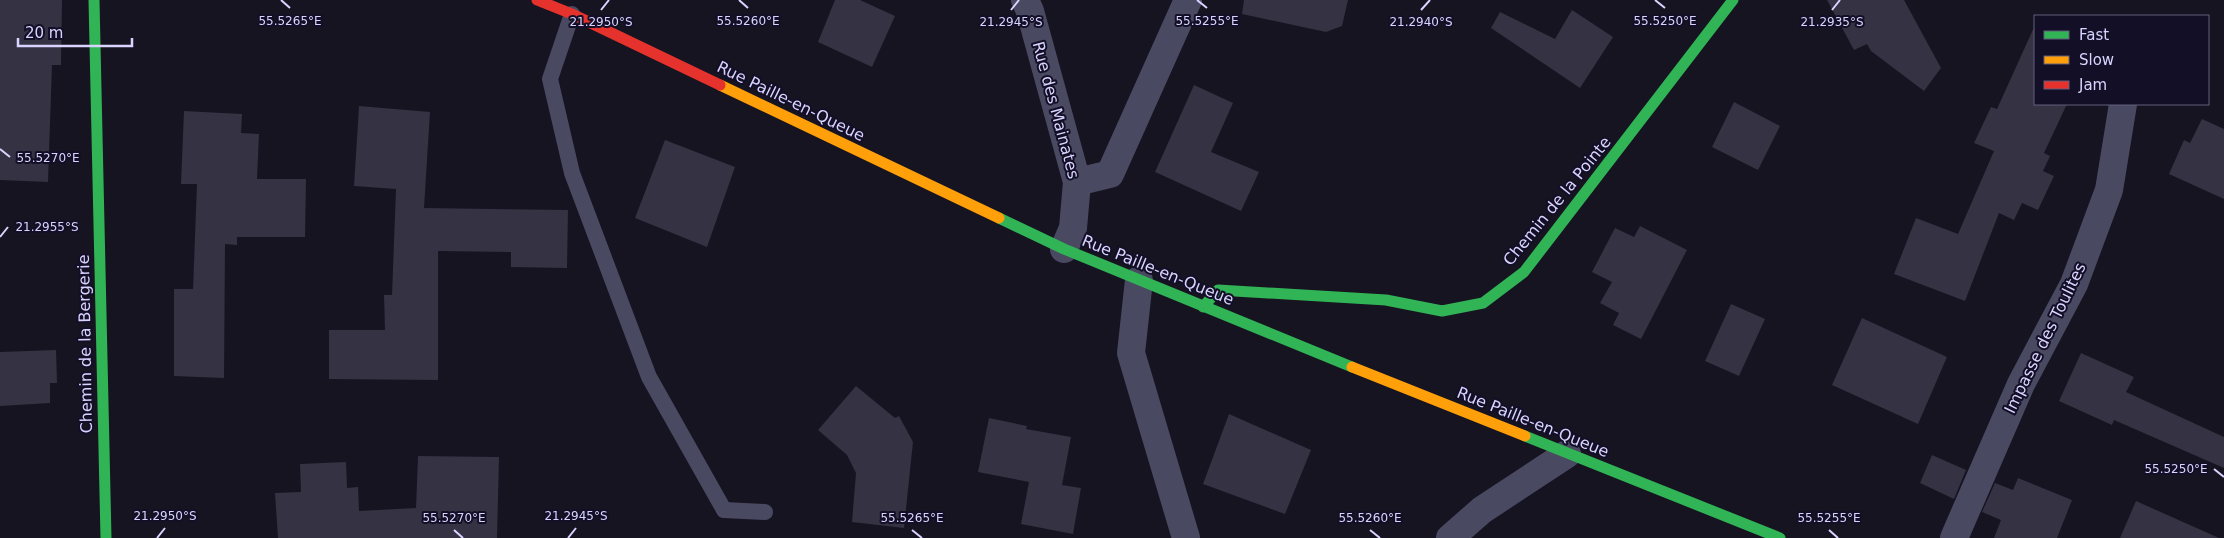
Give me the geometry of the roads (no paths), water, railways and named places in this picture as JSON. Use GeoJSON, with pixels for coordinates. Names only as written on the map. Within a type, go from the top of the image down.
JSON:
{"type":"FeatureCollection","features":[{"type":"Feature","properties":{"kind":"main road","name":"Chemin de la Bergerie"},"geometry":{"type":"LineString","coordinates":[[94,0],[106,538]]}},
{"type":"Feature","properties":{"kind":"main road","name":"Rue Paille-en-Queue"},"geometry":{"type":"LineString","coordinates":[[537,0],[572,14],[1064,249],[1202,307],[1780,538]]}},
{"type":"Feature","properties":{"kind":"main road","name":"Chemin de la Pointe"},"geometry":{"type":"LineString","coordinates":[[1202,307],[1218,290],[1386,300],[1442,311],[1483,303],[1524,272],[1733,0]]}},
{"type":"Feature","properties":{"kind":"street","name":"Rue des Mainates"},"geometry":{"type":"LineString","coordinates":[[1025,0],[1030,11],[1077,182],[1074,228],[1064,249]]}},
{"type":"Feature","properties":{"kind":"street"},"geometry":{"type":"LineString","coordinates":[[1077,182],[1110,174],[1188,0]]}},
{"type":"Feature","properties":{"kind":"street","name":"Impasse des Toulites"},"geometry":{"type":"LineString","coordinates":[[1954,538],[2021,384],[2074,284],[2109,190],[2123,105]]}},
{"type":"Feature","properties":{"kind":"street"},"geometry":{"type":"LineString","coordinates":[[1139,280],[1131,353],[1186,538]]}},
{"type":"Feature","properties":{"kind":"street"},"geometry":{"type":"LineString","coordinates":[[1450,538],[1482,510],[1568,454]]}},
{"type":"Feature","properties":{"kind":"lane"},"geometry":{"type":"LineString","coordinates":[[572,14],[550,80],[572,174],[649,377],[724,510],[765,512]]}}]}
